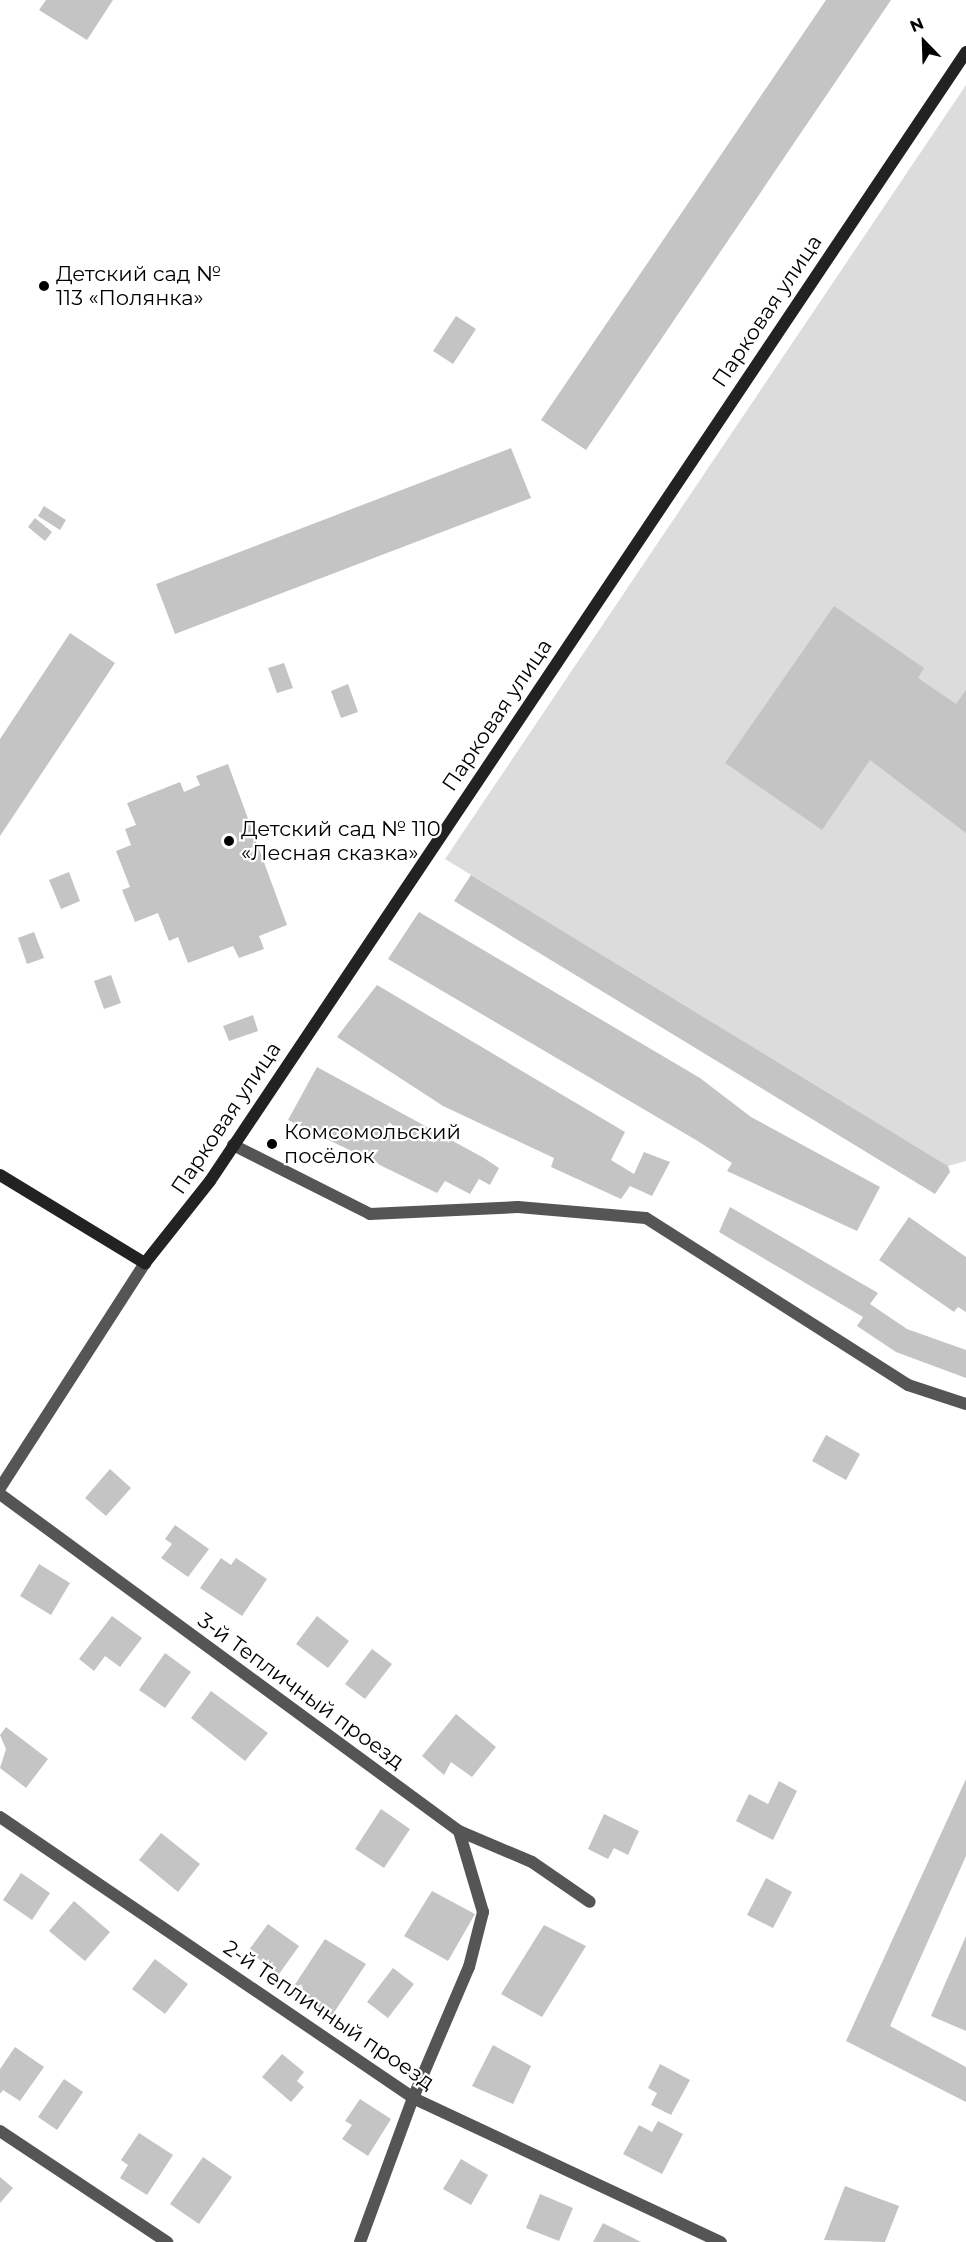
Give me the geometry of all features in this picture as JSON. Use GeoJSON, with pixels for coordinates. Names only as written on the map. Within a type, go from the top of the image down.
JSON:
{"type":"FeatureCollection","features":[{"type":"Feature","properties":{"kind":"street","name":"Парковая улица"},"geometry":{"type":"LineString","coordinates":[[0,1488],[145,1263],[233,1145],[966,52]]}},
{"type":"Feature","properties":{"kind":"street"},"geometry":{"type":"LineString","coordinates":[[233,1145],[370,1214],[518,1207],[646,1218],[908,1385],[966,1404]]}},
{"type":"Feature","properties":{"kind":"street"},"geometry":{"type":"LineString","coordinates":[[0,1175],[145,1263]]}},
{"type":"Feature","properties":{"kind":"street","name":"3-й Тепличный проезд"},"geometry":{"type":"LineString","coordinates":[[0,1494],[459,1831],[532,1862],[590,1902]]}},
{"type":"Feature","properties":{"kind":"street","name":"2-й Тепличный проезд"},"geometry":{"type":"LineString","coordinates":[[0,1817],[412,2098],[721,2242]]}},
{"type":"Feature","properties":{"kind":"street"},"geometry":{"type":"LineString","coordinates":[[360,2242],[412,2098],[469,1967],[483,1912],[459,1831]]}},
{"type":"Feature","properties":{"kind":"street"},"geometry":{"type":"LineString","coordinates":[[0,2131],[167,2242]]}},
{"type":"Feature","properties":{"kind":"shaded area"},"geometry":{"type":"Polygon","coordinates":[[[966,85],[966,1161],[948,1166],[445,859],[966,85]]]}},
{"type":"Feature","properties":{"kind":"building"},"geometry":{"type":"Polygon","coordinates":[[[46,0],[113,0],[87,40],[39,10],[46,0]]]}},
{"type":"Feature","properties":{"kind":"building"},"geometry":{"type":"Polygon","coordinates":[[[826,0],[891,0],[586,450],[541,420],[826,0]]]}},
{"type":"Feature","properties":{"kind":"building"},"geometry":{"type":"Polygon","coordinates":[[[456,316],[476,329],[453,364],[433,351],[456,316]]]}},
{"type":"Feature","properties":{"kind":"building"},"geometry":{"type":"Polygon","coordinates":[[[511,448],[531,498],[175,634],[156,584],[511,448]]]}},
{"type":"Feature","properties":{"kind":"building"},"geometry":{"type":"Polygon","coordinates":[[[44,506],[66,520],[60,530],[38,516],[44,506]]]}},
{"type":"Feature","properties":{"kind":"building"},"geometry":{"type":"Polygon","coordinates":[[[35,518],[52,532],[45,541],[28,527],[35,518]]]}},
{"type":"Feature","properties":{"kind":"building"},"geometry":{"type":"Polygon","coordinates":[[[834,606],[924,668],[918,678],[956,704],[966,690],[966,833],[870,760],[822,830],[725,763],[834,606]]]}},
{"type":"Feature","properties":{"kind":"building"},"geometry":{"type":"Polygon","coordinates":[[[70,633],[115,663],[0,836],[0,739],[70,633]]]}},
{"type":"Feature","properties":{"kind":"building"},"geometry":{"type":"Polygon","coordinates":[[[284,663],[293,688],[277,693],[268,668],[284,663]]]}},
{"type":"Feature","properties":{"kind":"building"},"geometry":{"type":"Polygon","coordinates":[[[348,684],[358,712],[341,718],[331,691],[348,684]]]}},
{"type":"Feature","properties":{"kind":"building"},"geometry":{"type":"Polygon","coordinates":[[[228,764],[287,925],[259,936],[264,949],[239,958],[233,946],[188,963],[178,937],[169,941],[158,913],[135,922],[122,890],[130,887],[116,851],[131,845],[125,829],[136,825],[127,803],[180,782],[184,792],[200,785],[196,776],[228,764]]]}},
{"type":"Feature","properties":{"kind":"building"},"geometry":{"type":"Polygon","coordinates":[[[69,872],[80,901],[61,909],[49,880],[69,872]]]}},
{"type":"Feature","properties":{"kind":"building"},"geometry":{"type":"Polygon","coordinates":[[[471,875],[948,1166],[950,1172],[935,1194],[454,901],[471,875]]]}},
{"type":"Feature","properties":{"kind":"building"},"geometry":{"type":"Polygon","coordinates":[[[419,912],[700,1078],[751,1117],[880,1187],[857,1231],[727,1171],[732,1163],[696,1140],[388,959],[419,912]]]}},
{"type":"Feature","properties":{"kind":"building"},"geometry":{"type":"Polygon","coordinates":[[[34,932],[44,958],[27,964],[18,938],[34,932]]]}},
{"type":"Feature","properties":{"kind":"building"},"geometry":{"type":"Polygon","coordinates":[[[111,975],[121,1003],[104,1009],[94,981],[111,975]]]}},
{"type":"Feature","properties":{"kind":"building"},"geometry":{"type":"Polygon","coordinates":[[[377,985],[625,1132],[611,1160],[634,1174],[644,1152],[670,1162],[652,1196],[630,1186],[621,1199],[551,1167],[554,1158],[443,1106],[337,1037],[377,985]]]}},
{"type":"Feature","properties":{"kind":"building"},"geometry":{"type":"Polygon","coordinates":[[[253,1015],[258,1031],[229,1041],[223,1026],[253,1015]]]}},
{"type":"Feature","properties":{"kind":"building"},"geometry":{"type":"Polygon","coordinates":[[[317,1067],[499,1168],[490,1185],[479,1179],[470,1194],[445,1181],[437,1193],[288,1120],[317,1067]]]}},
{"type":"Feature","properties":{"kind":"building"},"geometry":{"type":"Polygon","coordinates":[[[730,1207],[878,1293],[870,1304],[907,1329],[966,1350],[966,1378],[896,1352],[857,1326],[863,1317],[719,1232],[730,1207]]]}},
{"type":"Feature","properties":{"kind":"building"},"geometry":{"type":"Polygon","coordinates":[[[909,1217],[966,1257],[966,1312],[958,1307],[954,1312],[879,1260],[909,1217]]]}},
{"type":"Feature","properties":{"kind":"building"},"geometry":{"type":"Polygon","coordinates":[[[826,1435],[860,1454],[846,1480],[812,1461],[826,1435]]]}},
{"type":"Feature","properties":{"kind":"building"},"geometry":{"type":"Polygon","coordinates":[[[110,1469],[131,1488],[106,1516],[85,1498],[110,1469]]]}},
{"type":"Feature","properties":{"kind":"building"},"geometry":{"type":"Polygon","coordinates":[[[175,1525],[209,1549],[188,1577],[161,1558],[172,1544],[165,1539],[175,1525]]]}},
{"type":"Feature","properties":{"kind":"building"},"geometry":{"type":"Polygon","coordinates":[[[221,1558],[231,1565],[236,1558],[267,1579],[242,1616],[200,1588],[221,1558]]]}},
{"type":"Feature","properties":{"kind":"building"},"geometry":{"type":"Polygon","coordinates":[[[39,1564],[70,1583],[51,1615],[20,1596],[39,1564]]]}},
{"type":"Feature","properties":{"kind":"building"},"geometry":{"type":"Polygon","coordinates":[[[112,1616],[142,1638],[120,1667],[105,1656],[94,1671],[79,1659],[112,1616]]]}},
{"type":"Feature","properties":{"kind":"building"},"geometry":{"type":"Polygon","coordinates":[[[317,1616],[349,1641],[328,1668],[296,1644],[317,1616]]]}},
{"type":"Feature","properties":{"kind":"building"},"geometry":{"type":"Polygon","coordinates":[[[372,1649],[392,1664],[365,1699],[345,1684],[372,1649]]]}},
{"type":"Feature","properties":{"kind":"building"},"geometry":{"type":"Polygon","coordinates":[[[165,1653],[191,1672],[165,1708],[139,1690],[165,1653]]]}},
{"type":"Feature","properties":{"kind":"building"},"geometry":{"type":"Polygon","coordinates":[[[211,1691],[268,1733],[245,1761],[191,1718],[211,1691]]]}},
{"type":"Feature","properties":{"kind":"building"},"geometry":{"type":"Polygon","coordinates":[[[456,1714],[496,1747],[472,1777],[451,1762],[444,1775],[422,1756],[456,1714]]]}},
{"type":"Feature","properties":{"kind":"building"},"geometry":{"type":"Polygon","coordinates":[[[6,1727],[48,1759],[26,1788],[0,1768],[6,1749],[0,1735],[6,1727]]]}},
{"type":"Feature","properties":{"kind":"building"},"geometry":{"type":"Polygon","coordinates":[[[966,1779],[966,1856],[890,2026],[966,2067],[966,2102],[846,2041],[966,1779]]]}},
{"type":"Feature","properties":{"kind":"building"},"geometry":{"type":"Polygon","coordinates":[[[779,1781],[797,1791],[773,1840],[736,1821],[749,1794],[768,1804],[779,1781]]]}},
{"type":"Feature","properties":{"kind":"building"},"geometry":{"type":"Polygon","coordinates":[[[381,1809],[410,1829],[384,1868],[355,1849],[381,1809]]]}},
{"type":"Feature","properties":{"kind":"building"},"geometry":{"type":"Polygon","coordinates":[[[604,1814],[639,1831],[628,1855],[614,1848],[608,1859],[588,1849],[604,1814]]]}},
{"type":"Feature","properties":{"kind":"building"},"geometry":{"type":"Polygon","coordinates":[[[161,1833],[200,1864],[178,1892],[139,1860],[161,1833]]]}},
{"type":"Feature","properties":{"kind":"building"},"geometry":{"type":"Polygon","coordinates":[[[21,1873],[50,1893],[32,1920],[3,1900],[21,1873]]]}},
{"type":"Feature","properties":{"kind":"building"},"geometry":{"type":"Polygon","coordinates":[[[766,1878],[792,1892],[773,1928],[747,1915],[766,1878]]]}},
{"type":"Feature","properties":{"kind":"building"},"geometry":{"type":"Polygon","coordinates":[[[432,1891],[475,1914],[448,1961],[404,1936],[432,1891]]]}},
{"type":"Feature","properties":{"kind":"building"},"geometry":{"type":"Polygon","coordinates":[[[74,1901],[110,1932],[85,1961],[49,1931],[74,1901]]]}},
{"type":"Feature","properties":{"kind":"building"},"geometry":{"type":"Polygon","coordinates":[[[268,1924],[299,1946],[279,1974],[248,1951],[268,1924]]]}},
{"type":"Feature","properties":{"kind":"building"},"geometry":{"type":"Polygon","coordinates":[[[544,1925],[586,1946],[542,2017],[501,1994],[544,1925]]]}},
{"type":"Feature","properties":{"kind":"building"},"geometry":{"type":"Polygon","coordinates":[[[966,1936],[966,2031],[931,2016],[966,1936]]]}},
{"type":"Feature","properties":{"kind":"building"},"geometry":{"type":"Polygon","coordinates":[[[325,1939],[366,1964],[331,2017],[290,1992],[325,1939]]]}},
{"type":"Feature","properties":{"kind":"building"},"geometry":{"type":"Polygon","coordinates":[[[155,1959],[188,1984],[165,2014],[132,1989],[155,1959]]]}},
{"type":"Feature","properties":{"kind":"building"},"geometry":{"type":"Polygon","coordinates":[[[393,1968],[414,1984],[388,2018],[367,2002],[393,1968]]]}},
{"type":"Feature","properties":{"kind":"building"},"geometry":{"type":"Polygon","coordinates":[[[493,2045],[531,2066],[513,2104],[472,2086],[493,2045]]]}},
{"type":"Feature","properties":{"kind":"building"},"geometry":{"type":"Polygon","coordinates":[[[15,2047],[44,2067],[20,2101],[3,2090],[0,2094],[0,2069],[15,2047]]]}},
{"type":"Feature","properties":{"kind":"building"},"geometry":{"type":"Polygon","coordinates":[[[282,2054],[304,2072],[297,2081],[304,2087],[291,2102],[262,2077],[282,2054]]]}},
{"type":"Feature","properties":{"kind":"building"},"geometry":{"type":"Polygon","coordinates":[[[660,2064],[690,2080],[671,2115],[651,2105],[657,2093],[648,2088],[660,2064]]]}},
{"type":"Feature","properties":{"kind":"building"},"geometry":{"type":"Polygon","coordinates":[[[64,2079],[83,2092],[57,2130],[38,2117],[64,2079]]]}},
{"type":"Feature","properties":{"kind":"building"},"geometry":{"type":"Polygon","coordinates":[[[360,2099],[391,2119],[368,2156],[342,2139],[352,2125],[345,2121],[360,2099]]]}},
{"type":"Feature","properties":{"kind":"building"},"geometry":{"type":"Polygon","coordinates":[[[658,2121],[683,2134],[662,2174],[623,2154],[639,2125],[652,2132],[658,2121]]]}},
{"type":"Feature","properties":{"kind":"building"},"geometry":{"type":"Polygon","coordinates":[[[139,2133],[173,2155],[147,2195],[120,2178],[128,2165],[121,2160],[139,2133]]]}},
{"type":"Feature","properties":{"kind":"building"},"geometry":{"type":"Polygon","coordinates":[[[203,2157],[232,2177],[199,2224],[170,2204],[203,2157]]]}},
{"type":"Feature","properties":{"kind":"building"},"geometry":{"type":"Polygon","coordinates":[[[461,2159],[488,2175],[471,2205],[443,2189],[461,2159]]]}},
{"type":"Feature","properties":{"kind":"building"},"geometry":{"type":"Polygon","coordinates":[[[0,2177],[13,2188],[0,2203],[0,2177]]]}},
{"type":"Feature","properties":{"kind":"building"},"geometry":{"type":"Polygon","coordinates":[[[845,2186],[899,2206],[885,2242],[824,2240],[845,2186]]]}},
{"type":"Feature","properties":{"kind":"building"},"geometry":{"type":"Polygon","coordinates":[[[540,2194],[573,2208],[559,2241],[526,2228],[540,2194]]]}},
{"type":"Feature","properties":{"kind":"building"},"geometry":{"type":"Polygon","coordinates":[[[603,2223],[641,2242],[593,2242],[603,2223]]]}},
{"type":"Feature","properties":{"kind":"place","name":"Детский сад № 113 «Полянка»"},"geometry":{"type":"Point","coordinates":[44,286]}},
{"type":"Feature","properties":{"kind":"place","name":"Детский сад № 110 «Лесная сказка»"},"geometry":{"type":"Point","coordinates":[229,841]}},
{"type":"Feature","properties":{"kind":"place","name":"Комсомольский посёлок"},"geometry":{"type":"Point","coordinates":[272,1144]}}]}
